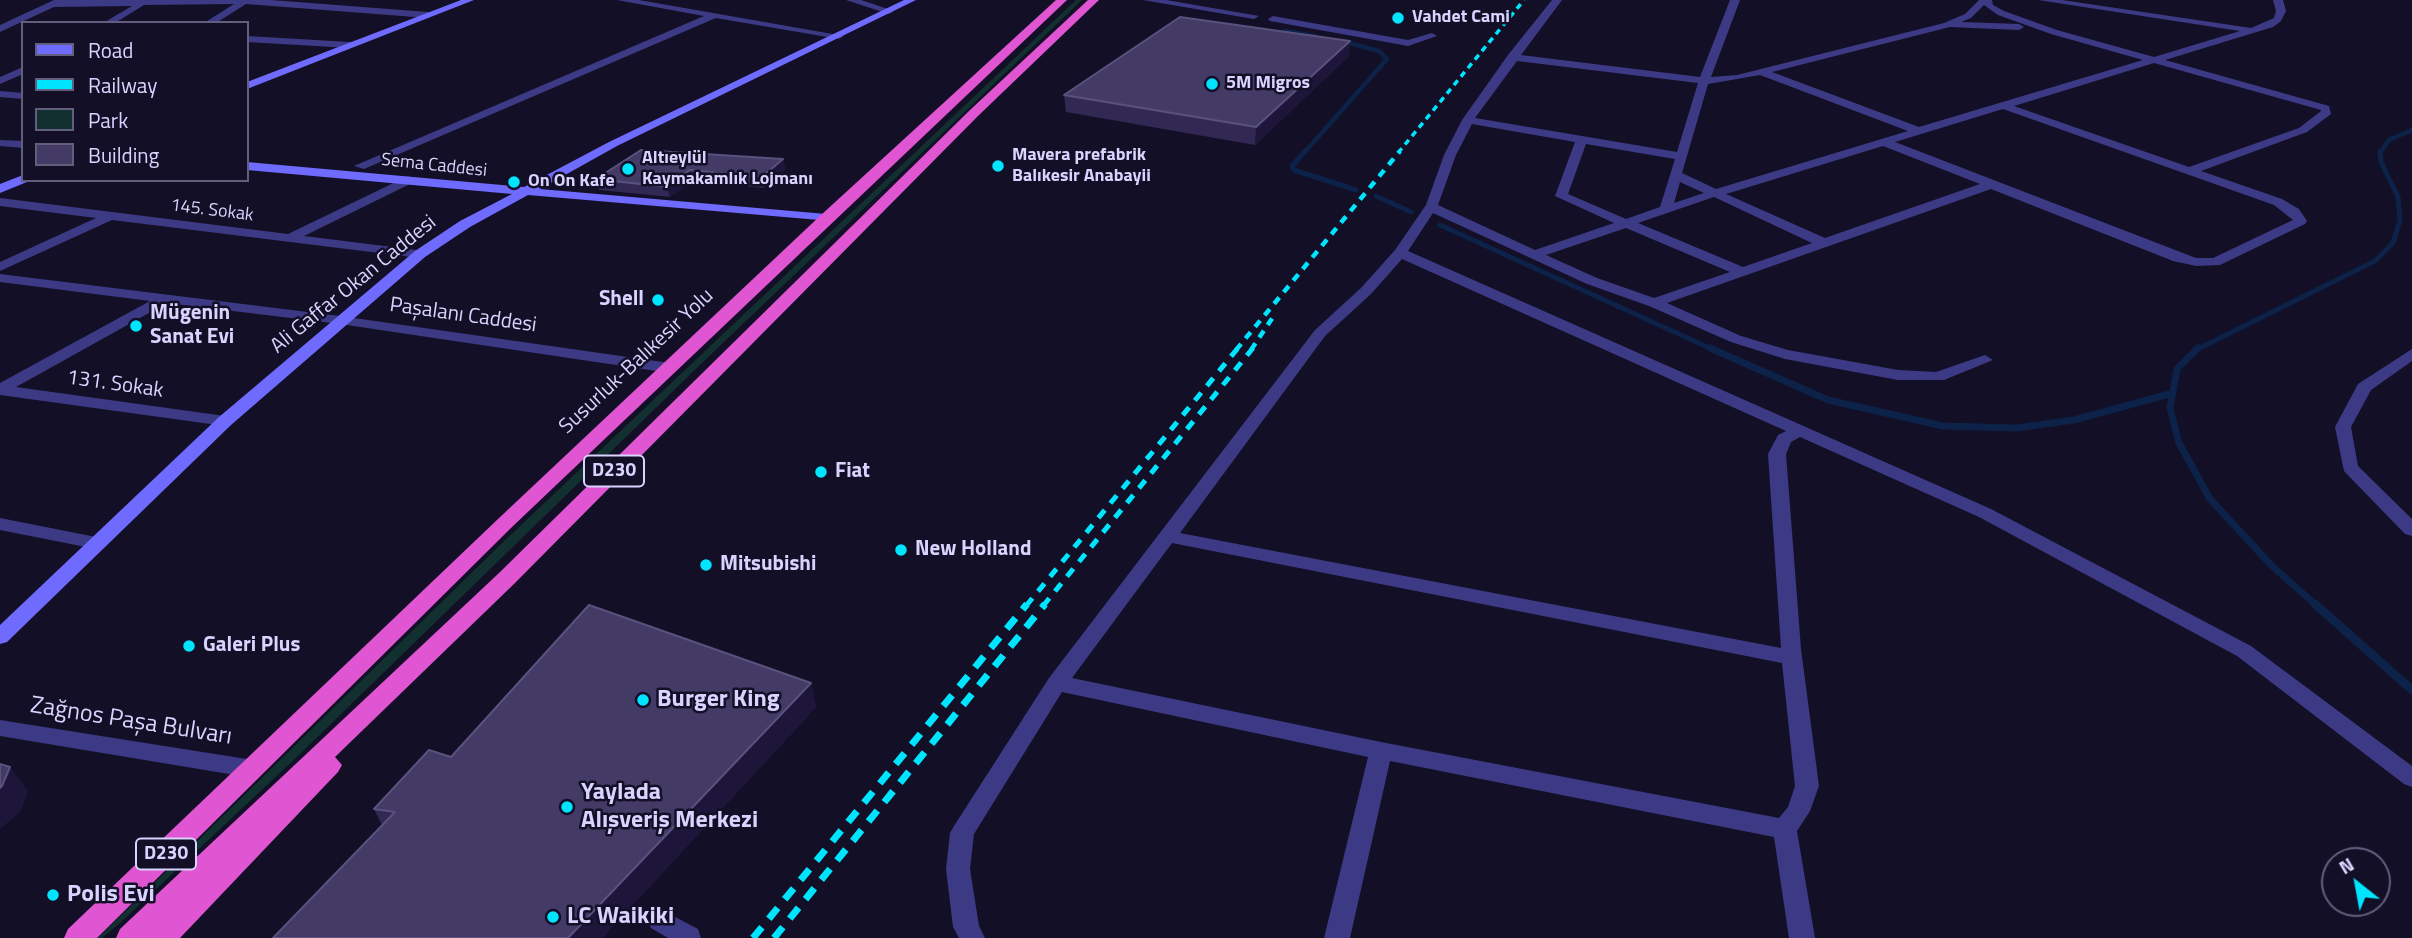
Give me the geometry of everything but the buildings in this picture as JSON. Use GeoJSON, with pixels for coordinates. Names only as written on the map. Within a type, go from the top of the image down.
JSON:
{"type":"FeatureCollection","features":[{"type":"Feature","properties":{"kind":"highway","name":"Susurluk-Balıkesir Yolu"},"geometry":{"type":"LineString","coordinates":[[78,938],[505,523],[826,218],[1062,0]]}},
{"type":"Feature","properties":{"kind":"highway","name":"D230"},"geometry":{"type":"LineString","coordinates":[[130,938],[418,663],[974,113],[1094,0]]}},
{"type":"Feature","properties":{"kind":"highway"},"geometry":{"type":"LineString","coordinates":[[162,938],[352,741],[418,663]]}},
{"type":"Feature","properties":{"kind":"highway","name":"Susurluk-Balıkesir Yolu"},"geometry":{"type":"LineString","coordinates":[[62,938],[253,769]]}},
{"type":"Feature","properties":{"kind":"main road"},"geometry":{"type":"LineString","coordinates":[[248,86],[469,0]]}},
{"type":"Feature","properties":{"kind":"main road","name":"Ali Gaffar Okan Caddesi"},"geometry":{"type":"LineString","coordinates":[[0,637],[225,421],[420,254],[465,224],[649,125],[911,0]]}},
{"type":"Feature","properties":{"kind":"main road","name":"Sema Caddesi"},"geometry":{"type":"LineString","coordinates":[[248,166],[826,218]]}},
{"type":"Feature","properties":{"kind":"main road"},"geometry":{"type":"LineString","coordinates":[[0,189],[21,180]]}},
{"type":"Feature","properties":{"kind":"street"},"geometry":{"type":"LineString","coordinates":[[212,21],[243,0]]}},
{"type":"Feature","properties":{"kind":"street"},"geometry":{"type":"LineString","coordinates":[[622,0],[839,36]]}},
{"type":"Feature","properties":{"kind":"street"},"geometry":{"type":"LineString","coordinates":[[851,0],[888,11]]}},
{"type":"Feature","properties":{"kind":"street"},"geometry":{"type":"LineString","coordinates":[[1148,0],[1254,16],[1276,15],[1432,36],[1408,43],[1276,15],[1265,10],[1207,0]]}},
{"type":"Feature","properties":{"kind":"street"},"geometry":{"type":"LineString","coordinates":[[972,938],[967,927],[958,869],[962,833],[1057,683],[1320,333],[1366,291],[1399,253],[1431,207],[1468,120],[1556,0]]}},
{"type":"Feature","properties":{"kind":"street"},"geometry":{"type":"LineString","coordinates":[[1666,208],[1678,176],[1704,81],[1735,0]]}},
{"type":"Feature","properties":{"kind":"street"},"geometry":{"type":"LineString","coordinates":[[1512,58],[1704,81],[1764,73],[1947,25],[1968,16],[1986,0],[1989,6],[2001,13],[2054,33],[2325,108],[2327,112],[2303,130],[2189,170]]}},
{"type":"Feature","properties":{"kind":"street"},"geometry":{"type":"LineString","coordinates":[[2043,0],[2100,4],[2252,30]]}},
{"type":"Feature","properties":{"kind":"street"},"geometry":{"type":"LineString","coordinates":[[1532,255],[1714,193],[2007,107],[2252,30],[2278,19],[2281,11],[2278,0]]}},
{"type":"Feature","properties":{"kind":"street"},"geometry":{"type":"LineString","coordinates":[[0,29],[57,2],[274,1],[428,15]]}},
{"type":"Feature","properties":{"kind":"street"},"geometry":{"type":"LineString","coordinates":[[112,21],[143,3]]}},
{"type":"Feature","properties":{"kind":"street"},"geometry":{"type":"LineString","coordinates":[[1254,16],[1265,10]]}},
{"type":"Feature","properties":{"kind":"street"},"geometry":{"type":"LineString","coordinates":[[360,166],[715,15]]}},
{"type":"Feature","properties":{"kind":"street"},"geometry":{"type":"LineString","coordinates":[[1947,25],[1998,25],[2054,33]]}},
{"type":"Feature","properties":{"kind":"street"},"geometry":{"type":"LineString","coordinates":[[248,39],[350,45]]}},
{"type":"Feature","properties":{"kind":"street"},"geometry":{"type":"LineString","coordinates":[[0,68],[21,69]]}},
{"type":"Feature","properties":{"kind":"street"},"geometry":{"type":"LineString","coordinates":[[0,82],[21,70]]}},
{"type":"Feature","properties":{"kind":"street"},"geometry":{"type":"LineString","coordinates":[[1764,73],[1921,132]]}},
{"type":"Feature","properties":{"kind":"street"},"geometry":{"type":"LineString","coordinates":[[0,94],[21,96]]}},
{"type":"Feature","properties":{"kind":"street"},"geometry":{"type":"LineString","coordinates":[[1886,143],[2196,262],[2215,262],[2300,221],[2294,212],[2278,202],[2007,107]]}},
{"type":"Feature","properties":{"kind":"street"},"geometry":{"type":"LineString","coordinates":[[1468,120],[1683,158]]}},
{"type":"Feature","properties":{"kind":"street"},"geometry":{"type":"LineString","coordinates":[[1582,140],[1561,196],[1743,272]]}},
{"type":"Feature","properties":{"kind":"street"},"geometry":{"type":"LineString","coordinates":[[0,143],[21,145]]}},
{"type":"Feature","properties":{"kind":"street"},"geometry":{"type":"LineString","coordinates":[[1678,176],[1824,243]]}},
{"type":"Feature","properties":{"kind":"street"},"geometry":{"type":"LineString","coordinates":[[289,238],[408,180]]}},
{"type":"Feature","properties":{"kind":"street"},"geometry":{"type":"LineString","coordinates":[[1654,303],[1992,184]]}},
{"type":"Feature","properties":{"kind":"street","name":"145. Sokak"},"geometry":{"type":"LineString","coordinates":[[0,202],[420,254]]}},
{"type":"Feature","properties":{"kind":"street"},"geometry":{"type":"LineString","coordinates":[[1431,207],[1532,255],[1736,339],[1785,354],[1898,375],[1938,377],[1985,360]]}},
{"type":"Feature","properties":{"kind":"street"},"geometry":{"type":"LineString","coordinates":[[0,267],[110,216]]}},
{"type":"Feature","properties":{"kind":"street"},"geometry":{"type":"LineString","coordinates":[[1399,253],[1985,513],[2244,651],[2412,778]]}},
{"type":"Feature","properties":{"kind":"street","name":"Paşalanı Caddesi"},"geometry":{"type":"LineString","coordinates":[[0,278],[340,320],[670,368]]}},
{"type":"Feature","properties":{"kind":"street"},"geometry":{"type":"LineString","coordinates":[[0,390],[164,299]]}},
{"type":"Feature","properties":{"kind":"street"},"geometry":{"type":"LineString","coordinates":[[2412,354],[2364,387],[2343,427],[2350,467],[2412,530]]}},
{"type":"Feature","properties":{"kind":"street","name":"131. Sokak"},"geometry":{"type":"LineString","coordinates":[[0,390],[225,421]]}},
{"type":"Feature","properties":{"kind":"street"},"geometry":{"type":"LineString","coordinates":[[1799,429],[1784,439],[1777,454],[1792,658],[1807,786],[1798,811],[1785,829],[1802,938]]}},
{"type":"Feature","properties":{"kind":"street"},"geometry":{"type":"LineString","coordinates":[[0,524],[96,543]]}},
{"type":"Feature","properties":{"kind":"street"},"geometry":{"type":"LineString","coordinates":[[1169,537],[1792,658]]}},
{"type":"Feature","properties":{"kind":"street"},"geometry":{"type":"LineString","coordinates":[[1057,683],[1381,751],[1785,829]]}},
{"type":"Feature","properties":{"kind":"street","name":"Zağnos Paşa Bulvarı"},"geometry":{"type":"LineString","coordinates":[[0,728],[253,769]]}},
{"type":"Feature","properties":{"kind":"street"},"geometry":{"type":"LineString","coordinates":[[1337,938],[1381,751]]}},
{"type":"Feature","properties":{"kind":"street"},"geometry":{"type":"LineString","coordinates":[[660,920],[689,937]]}},
{"type":"Feature","properties":{"kind":"green space"},"geometry":{"type":"Polygon","coordinates":[[[1076,0],[1082,0],[701,364],[300,754],[120,923],[102,938],[98,938],[501,544],[1076,0]]]}},
{"type":"Feature","properties":{"kind":"waterway"},"geometry":{"type":"LineString","coordinates":[[1285,31],[1315,36]]}},
{"type":"Feature","properties":{"kind":"waterway"},"geometry":{"type":"LineString","coordinates":[[1304,153],[1387,59],[1379,51],[1341,41]]}},
{"type":"Feature","properties":{"kind":"waterway"},"geometry":{"type":"LineString","coordinates":[[2380,153],[2389,140],[2412,130]]}},
{"type":"Feature","properties":{"kind":"waterway"},"geometry":{"type":"LineString","coordinates":[[1305,151],[1292,166],[1294,170],[1356,190]]}},
{"type":"Feature","properties":{"kind":"waterway"},"geometry":{"type":"LineString","coordinates":[[2196,350],[2375,261],[2393,243],[2400,220],[2398,197],[2381,162],[2380,153]]}},
{"type":"Feature","properties":{"kind":"waterway"},"geometry":{"type":"LineString","coordinates":[[1376,196],[1411,212]]}},
{"type":"Feature","properties":{"kind":"waterway"},"geometry":{"type":"LineString","coordinates":[[1440,225],[1714,350]]}},
{"type":"Feature","properties":{"kind":"waterway"},"geometry":{"type":"LineString","coordinates":[[1710,348],[1828,400],[1943,426],[2016,428],[2074,420],[2173,393]]}},
{"type":"Feature","properties":{"kind":"waterway"},"geometry":{"type":"LineString","coordinates":[[2173,393],[2177,369],[2196,350]]}},
{"type":"Feature","properties":{"kind":"waterway"},"geometry":{"type":"LineString","coordinates":[[2173,393],[2170,408],[2179,443],[2210,499],[2272,566],[2317,606]]}},
{"type":"Feature","properties":{"kind":"waterway"},"geometry":{"type":"LineString","coordinates":[[2315,604],[2412,690]]}},
{"type":"Feature","properties":{"kind":"railway"},"geometry":{"type":"LineString","coordinates":[[1398,153],[1524,0]]}},
{"type":"Feature","properties":{"kind":"railway"},"geometry":{"type":"LineString","coordinates":[[1236,350],[1400,151]]}},
{"type":"Feature","properties":{"kind":"railway"},"geometry":{"type":"LineString","coordinates":[[1251,350],[1273,317]]}},
{"type":"Feature","properties":{"kind":"railway"},"geometry":{"type":"LineString","coordinates":[[1026,606],[1238,348]]}},
{"type":"Feature","properties":{"kind":"railway"},"geometry":{"type":"LineString","coordinates":[[1043,606],[1253,348]]}},
{"type":"Feature","properties":{"kind":"railway"},"geometry":{"type":"LineString","coordinates":[[753,938],[1027,604]]}},
{"type":"Feature","properties":{"kind":"railway"},"geometry":{"type":"LineString","coordinates":[[774,938],[1045,604]]}},
{"type":"Feature","properties":{"kind":"place","name":"Vahdet Cami"},"geometry":{"type":"Point","coordinates":[1398,18]}},
{"type":"Feature","properties":{"kind":"place","name":"5M Migros"},"geometry":{"type":"Point","coordinates":[1212,84]}},
{"type":"Feature","properties":{"kind":"place","name":"Mavera prefabrik Balıkesir Anabayii"},"geometry":{"type":"Point","coordinates":[998,166]}},
{"type":"Feature","properties":{"kind":"place","name":"Altıeylül Kaymakamlık Lojmanı"},"geometry":{"type":"Point","coordinates":[628,169]}},
{"type":"Feature","properties":{"kind":"place","name":"On On Kafe"},"geometry":{"type":"Point","coordinates":[514,182]}},
{"type":"Feature","properties":{"kind":"place","name":"Shell"},"geometry":{"type":"Point","coordinates":[658,300]}},
{"type":"Feature","properties":{"kind":"place","name":"Mügenin Sanat Evi"},"geometry":{"type":"Point","coordinates":[136,326]}},
{"type":"Feature","properties":{"kind":"place","name":"Fiat"},"geometry":{"type":"Point","coordinates":[821,472]}},
{"type":"Feature","properties":{"kind":"place","name":"New Holland"},"geometry":{"type":"Point","coordinates":[901,550]}},
{"type":"Feature","properties":{"kind":"place","name":"Mitsubishi"},"geometry":{"type":"Point","coordinates":[706,565]}},
{"type":"Feature","properties":{"kind":"place","name":"Galeri Plus"},"geometry":{"type":"Point","coordinates":[189,646]}},
{"type":"Feature","properties":{"kind":"place","name":"Burger King"},"geometry":{"type":"Point","coordinates":[643,700]}},
{"type":"Feature","properties":{"kind":"place","name":"Yaylada Alışveriş Merkezi"},"geometry":{"type":"Point","coordinates":[567,807]}},
{"type":"Feature","properties":{"kind":"place","name":"Polis Evi"},"geometry":{"type":"Point","coordinates":[53,895]}},
{"type":"Feature","properties":{"kind":"place","name":"LC Waikiki"},"geometry":{"type":"Point","coordinates":[553,917]}}]}
